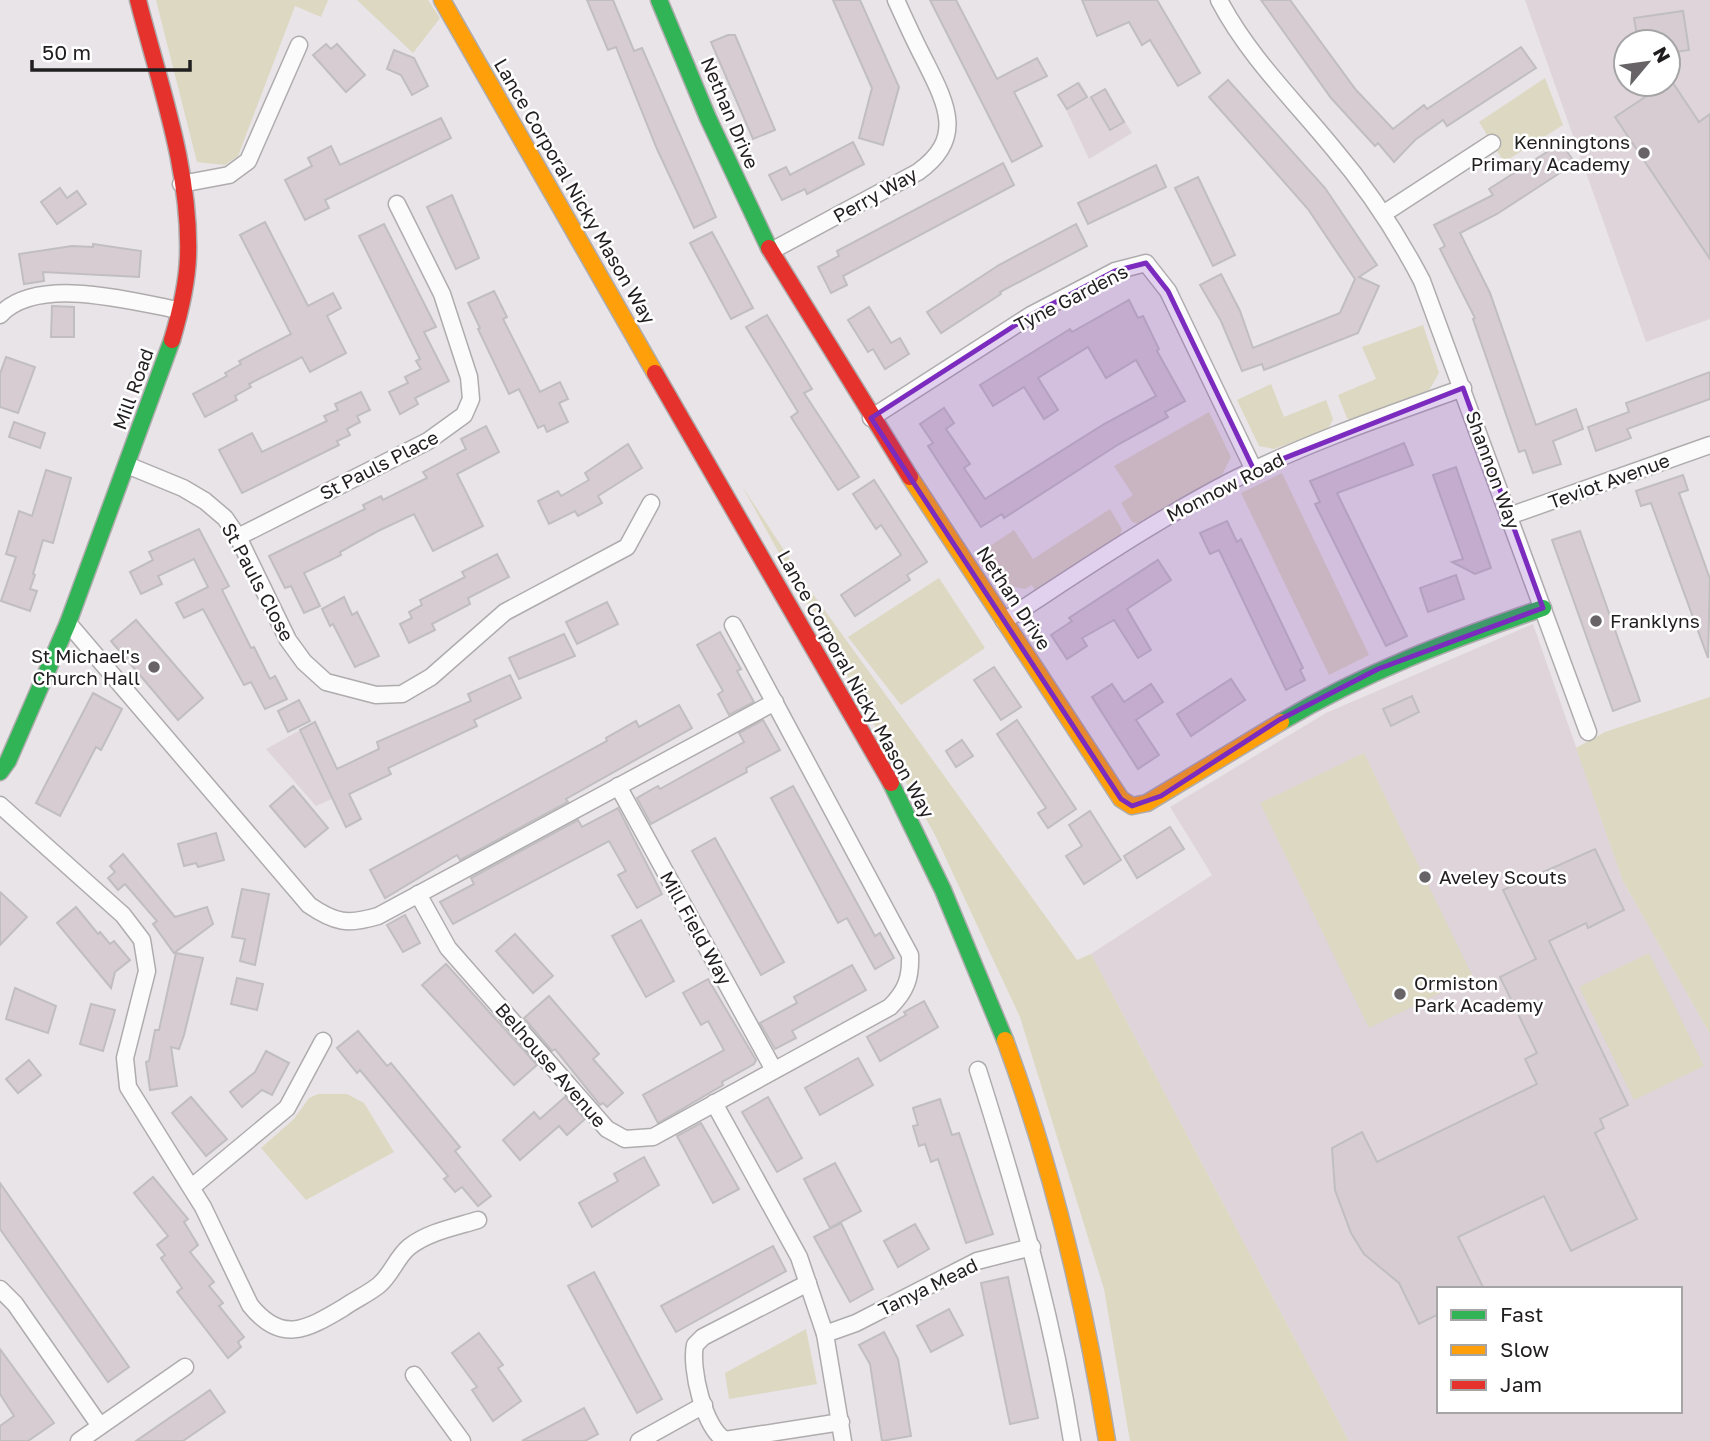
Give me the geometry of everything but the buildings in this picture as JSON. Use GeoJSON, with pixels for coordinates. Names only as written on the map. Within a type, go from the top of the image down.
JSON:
{"type":"FeatureCollection","features":[{"type":"Feature","properties":{"kind":"street","name":"Mill Road"},"geometry":{"type":"LineString","coordinates":[[0,772],[36,702],[156,390],[171,345],[188,257],[181,184],[138,0]]}},
{"type":"Feature","properties":{"kind":"street","name":"Lance Corporal Nicky Mason Way"},"geometry":{"type":"LineString","coordinates":[[442,0],[908,814],[976,963],[1025,1094],[1068,1235],[1096,1363],[1107,1441]]}},
{"type":"Feature","properties":{"kind":"street","name":"Nethan Drive"},"geometry":{"type":"LineString","coordinates":[[660,0],[708,118],[771,251],[871,418],[1121,799],[1132,806],[1161,796],[1279,720],[1344,685],[1427,648],[1543,608]]}},
{"type":"Feature","properties":{"kind":"street","name":"Perry Way"},"geometry":{"type":"LineString","coordinates":[[771,251],[918,172],[935,160],[946,142],[948,117],[943,96],[897,0]]}},
{"type":"Feature","properties":{"kind":"street","name":"Shannon Way"},"geometry":{"type":"LineString","coordinates":[[1219,0],[1252,53],[1331,146],[1383,214],[1422,281],[1588,732]]}},
{"type":"Feature","properties":{"kind":"street"},"geometry":{"type":"LineString","coordinates":[[181,184],[229,175],[248,161],[299,45]]}},
{"type":"Feature","properties":{"kind":"street"},"geometry":{"type":"LineString","coordinates":[[1383,214],[1492,143]]}},
{"type":"Feature","properties":{"kind":"street","name":"St Pauls Place"},"geometry":{"type":"LineString","coordinates":[[238,537],[428,441],[464,415],[471,400],[465,365],[442,294],[397,204]]}},
{"type":"Feature","properties":{"kind":"street","name":"Tyne Gardens"},"geometry":{"type":"LineString","coordinates":[[871,418],[1031,315],[1115,271],[1146,263],[1168,291],[1254,470]]}},
{"type":"Feature","properties":{"kind":"street"},"geometry":{"type":"LineString","coordinates":[[0,316],[20,300],[61,293],[121,299],[178,310]]}},
{"type":"Feature","properties":{"kind":"street","name":"Monnow Road"},"geometry":{"type":"LineString","coordinates":[[1004,621],[1172,513],[1254,470],[1343,431],[1463,388]]}},
{"type":"Feature","properties":{"kind":"street","name":"Teviot Avenue"},"geometry":{"type":"LineString","coordinates":[[1509,516],[1710,444]]}},
{"type":"Feature","properties":{"kind":"street","name":"St Pauls Close"},"geometry":{"type":"LineString","coordinates":[[127,465],[205,500],[225,518],[238,537],[288,640],[304,662],[326,681],[376,695],[402,694],[431,677],[505,612],[627,547],[651,503]]}},
{"type":"Feature","properties":{"kind":"street"},"geometry":{"type":"LineString","coordinates":[[68,623],[309,905],[328,918],[355,923],[378,916],[775,702]]}},
{"type":"Feature","properties":{"kind":"street","name":"Belhouse Avenue"},"geometry":{"type":"LineString","coordinates":[[418,894],[449,948],[607,1129],[625,1139],[653,1137],[890,1007],[903,993],[911,974],[910,955],[733,625]]}},
{"type":"Feature","properties":{"kind":"street","name":"Mill Field Way"},"geometry":{"type":"LineString","coordinates":[[618,786],[774,1070]]}},
{"type":"Feature","properties":{"kind":"street"},"geometry":{"type":"LineString","coordinates":[[0,804],[122,915],[142,940],[148,971],[125,1058],[128,1087],[192,1187],[250,1305],[271,1325],[289,1330],[320,1322],[379,1285],[393,1270],[400,1256],[417,1241],[478,1220]]}},
{"type":"Feature","properties":{"kind":"street"},"geometry":{"type":"LineString","coordinates":[[192,1187],[288,1108],[323,1041]]}},
{"type":"Feature","properties":{"kind":"street"},"geometry":{"type":"LineString","coordinates":[[978,1070],[1032,1247],[1060,1371],[1072,1441]]}},
{"type":"Feature","properties":{"kind":"street"},"geometry":{"type":"LineString","coordinates":[[714,1103],[799,1257],[825,1334],[843,1441]]}},
{"type":"Feature","properties":{"kind":"street","name":"Tanya Mead"},"geometry":{"type":"LineString","coordinates":[[825,1334],[856,1323],[977,1261],[1032,1247]]}},
{"type":"Feature","properties":{"kind":"street"},"geometry":{"type":"LineString","coordinates":[[808,1283],[703,1337],[695,1345],[693,1357],[704,1405],[710,1425],[726,1440],[841,1422]]}},
{"type":"Feature","properties":{"kind":"street"},"geometry":{"type":"LineString","coordinates":[[0,1289],[15,1304],[100,1426]]}},
{"type":"Feature","properties":{"kind":"street"},"geometry":{"type":"LineString","coordinates":[[79,1441],[185,1367]]}},
{"type":"Feature","properties":{"kind":"street"},"geometry":{"type":"LineString","coordinates":[[414,1375],[462,1441]]}},
{"type":"Feature","properties":{"kind":"street"},"geometry":{"type":"LineString","coordinates":[[639,1441],[704,1405]]}},
{"type":"Feature","properties":{"kind":"highlighted area"},"geometry":{"type":"Polygon","coordinates":[[[1146,263],[1168,291],[1254,470],[1463,388],[1543,608],[1378,669],[1279,720],[1161,796],[1132,806],[1121,799],[871,418],[1031,315],[1115,271],[1146,263]]]}},
{"type":"Feature","properties":{"kind":"shaded area"},"geometry":{"type":"Polygon","coordinates":[[[156,0],[328,0],[321,17],[295,6],[238,156],[225,165],[197,162],[156,0]]]}},
{"type":"Feature","properties":{"kind":"shaded area"},"geometry":{"type":"Polygon","coordinates":[[[357,0],[428,0],[440,18],[413,53],[357,0]]]}},
{"type":"Feature","properties":{"kind":"shaded area","name":"Kenningtons Primary Academy"},"geometry":{"type":"Polygon","coordinates":[[[1525,0],[1710,0],[1710,319],[1646,342],[1525,0]]]}},
{"type":"Feature","properties":{"kind":"shaded area"},"geometry":{"type":"Polygon","coordinates":[[[1545,78],[1563,125],[1504,162],[1479,122],[1545,78]]]}},
{"type":"Feature","properties":{"kind":"shaded area"},"geometry":{"type":"Polygon","coordinates":[[[1080,82],[1089,98],[1105,89],[1132,133],[1089,159],[1059,95],[1080,82]]]}},
{"type":"Feature","properties":{"kind":"shaded area"},"geometry":{"type":"Polygon","coordinates":[[[1423,325],[1439,373],[1428,392],[1351,420],[1347,418],[1338,395],[1376,379],[1362,347],[1423,325]]]}},
{"type":"Feature","properties":{"kind":"shaded area"},"geometry":{"type":"Polygon","coordinates":[[[1271,384],[1284,417],[1326,400],[1333,419],[1328,429],[1274,449],[1259,446],[1237,400],[1271,384]]]}},
{"type":"Feature","properties":{"kind":"shaded area"},"geometry":{"type":"Polygon","coordinates":[[[1209,412],[1231,457],[1222,475],[1139,524],[1132,522],[1121,503],[1133,495],[1114,466],[1209,412]]]}},
{"type":"Feature","properties":{"kind":"shaded area"},"geometry":{"type":"Polygon","coordinates":[[[1282,473],[1369,655],[1329,675],[1241,493],[1282,473]]]}},
{"type":"Feature","properties":{"kind":"shaded area"},"geometry":{"type":"Polygon","coordinates":[[[742,486],[810,590],[1077,960],[1091,954],[1349,1441],[1130,1441],[1104,1289],[1020,1017],[935,835],[742,486]]]}},
{"type":"Feature","properties":{"kind":"shaded area"},"geometry":{"type":"Polygon","coordinates":[[[1110,509],[1122,529],[1120,536],[1035,591],[1032,585],[1025,589],[998,584],[978,554],[1014,530],[1033,559],[1110,509]]]}},
{"type":"Feature","properties":{"kind":"shaded area"},"geometry":{"type":"Polygon","coordinates":[[[939,578],[985,648],[901,705],[848,637],[939,578]]]}},
{"type":"Feature","properties":{"kind":"shaded area","name":"Ormiston Park Academy"},"geometry":{"type":"Polygon","coordinates":[[[1533,624],[1623,881],[1710,1034],[1710,1441],[1349,1441],[1091,954],[1212,875],[1170,807],[1326,713],[1533,624]]]}},
{"type":"Feature","properties":{"kind":"shaded area"},"geometry":{"type":"Polygon","coordinates":[[[1710,697],[1710,1034],[1623,881],[1576,748],[1605,732],[1710,697]]]}},
{"type":"Feature","properties":{"kind":"shaded area"},"geometry":{"type":"Polygon","coordinates":[[[315,722],[348,792],[316,806],[266,749],[315,722]]]}},
{"type":"Feature","properties":{"kind":"shaded area"},"geometry":{"type":"Polygon","coordinates":[[[1364,753],[1473,977],[1369,1028],[1260,803],[1364,753]]]}},
{"type":"Feature","properties":{"kind":"shaded area"},"geometry":{"type":"Polygon","coordinates":[[[1649,953],[1704,1066],[1634,1100],[1579,987],[1649,953]]]}},
{"type":"Feature","properties":{"kind":"shaded area"},"geometry":{"type":"Polygon","coordinates":[[[318,1094],[347,1094],[364,1103],[394,1152],[306,1200],[261,1148],[294,1119],[309,1098],[318,1094]]]}},
{"type":"Feature","properties":{"kind":"shaded area"},"geometry":{"type":"Polygon","coordinates":[[[806,1329],[817,1384],[729,1399],[725,1373],[806,1329]]]}},
{"type":"Feature","properties":{"kind":"traffic: fast"},"geometry":{"type":"LineString","coordinates":[[659,0],[708,118],[769,248]]}},
{"type":"Feature","properties":{"kind":"traffic: fast"},"geometry":{"type":"LineString","coordinates":[[0,772],[8,761],[68,623],[172,340]]}},
{"type":"Feature","properties":{"kind":"traffic: fast"},"geometry":{"type":"LineString","coordinates":[[1281,722],[1376,672],[1543,608]]}},
{"type":"Feature","properties":{"kind":"traffic: fast"},"geometry":{"type":"LineString","coordinates":[[891,783],[943,890],[1005,1040]]}},
{"type":"Feature","properties":{"kind":"traffic: slow"},"geometry":{"type":"LineString","coordinates":[[442,0],[655,373]]}},
{"type":"Feature","properties":{"kind":"traffic: slow"},"geometry":{"type":"LineString","coordinates":[[910,477],[1121,799],[1132,806],[1147,803],[1281,722]]}},
{"type":"Feature","properties":{"kind":"traffic: slow"},"geometry":{"type":"LineString","coordinates":[[1005,1040],[1038,1138],[1066,1238],[1089,1339],[1107,1441]]}},
{"type":"Feature","properties":{"kind":"traffic: jam"},"geometry":{"type":"LineString","coordinates":[[138,0],[172,127],[188,224],[188,257],[183,299],[172,340]]}},
{"type":"Feature","properties":{"kind":"traffic: jam"},"geometry":{"type":"LineString","coordinates":[[769,248],[910,477]]}},
{"type":"Feature","properties":{"kind":"traffic: jam"},"geometry":{"type":"LineString","coordinates":[[655,373],[891,783]]}},
{"type":"Feature","properties":{"kind":"place","name":"Kenningtons Primary Academy"},"geometry":{"type":"Point","coordinates":[1644,153]}},
{"type":"Feature","properties":{"kind":"place","name":"Franklyns"},"geometry":{"type":"Point","coordinates":[1596,621]}},
{"type":"Feature","properties":{"kind":"place","name":"St Michael's Church Hall"},"geometry":{"type":"Point","coordinates":[154,667]}},
{"type":"Feature","properties":{"kind":"place","name":"Aveley Scouts"},"geometry":{"type":"Point","coordinates":[1425,877]}},
{"type":"Feature","properties":{"kind":"place","name":"Ormiston Park Academy"},"geometry":{"type":"Point","coordinates":[1400,994]}}]}
